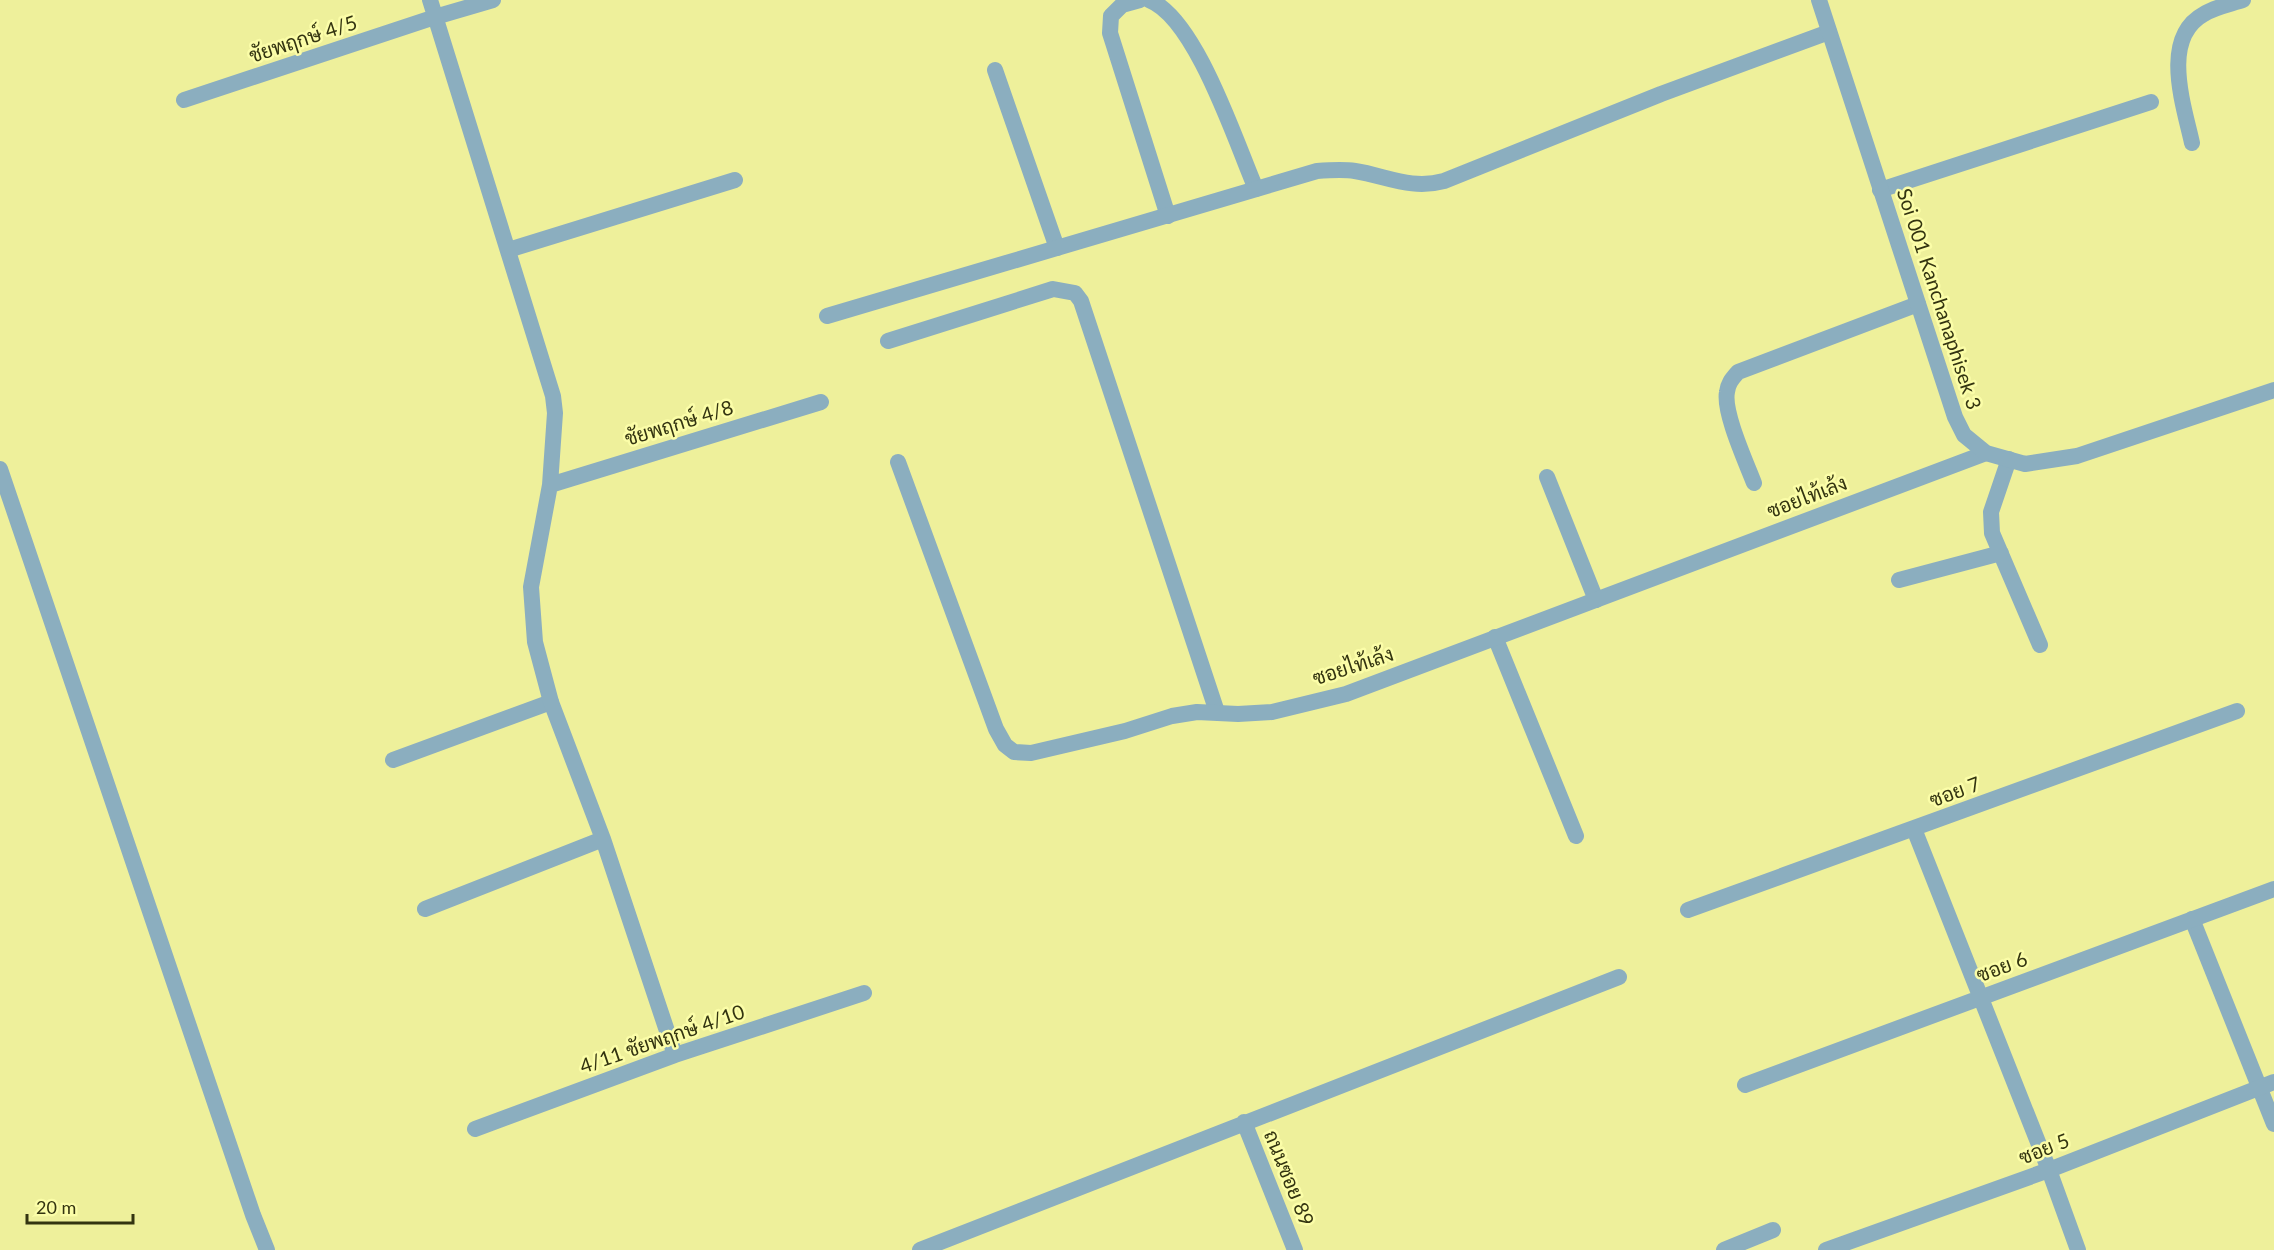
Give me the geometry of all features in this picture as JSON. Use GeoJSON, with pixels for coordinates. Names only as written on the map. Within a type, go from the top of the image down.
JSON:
{"type":"FeatureCollection","features":[{"type":"Feature","properties":{"kind":"street"},"geometry":{"type":"LineString","coordinates":[[430,0],[553,396],[555,413],[550,485],[531,587],[535,642],[551,702],[603,839],[675,1054]]}},
{"type":"Feature","properties":{"kind":"street","name":"ชัยพฤกษ์ 4/5"},"geometry":{"type":"LineString","coordinates":[[184,100],[493,0]]}},
{"type":"Feature","properties":{"kind":"street"},"geometry":{"type":"LineString","coordinates":[[1140,0],[1122,5],[1111,16],[1110,33],[1168,216]]}},
{"type":"Feature","properties":{"kind":"street"},"geometry":{"type":"LineString","coordinates":[[1149,0],[1161,4],[1180,26],[1210,76],[1256,189]]}},
{"type":"Feature","properties":{"kind":"street"},"geometry":{"type":"LineString","coordinates":[[2192,143],[2178,79],[2180,47],[2189,25],[2204,13],[2243,0]]}},
{"type":"Feature","properties":{"kind":"street","name":"Soi 001 Kanchanaphisek 3"},"geometry":{"type":"LineString","coordinates":[[1822,1],[1829,32],[1880,190],[1955,417],[1964,435],[1986,453],[2025,464],[2077,456],[2274,390]]}},
{"type":"Feature","properties":{"kind":"street"},"geometry":{"type":"LineString","coordinates":[[827,316],[1317,171],[1356,171],[1413,185],[1428,186],[1444,182],[1661,94],[1829,32]]}},
{"type":"Feature","properties":{"kind":"street"},"geometry":{"type":"LineString","coordinates":[[995,70],[1057,248]]}},
{"type":"Feature","properties":{"kind":"street"},"geometry":{"type":"LineString","coordinates":[[1880,190],[2151,102]]}},
{"type":"Feature","properties":{"kind":"street"},"geometry":{"type":"LineString","coordinates":[[508,250],[735,180]]}},
{"type":"Feature","properties":{"kind":"street"},"geometry":{"type":"LineString","coordinates":[[888,340],[1053,289],[1075,293],[1081,301],[1217,712]]}},
{"type":"Feature","properties":{"kind":"street"},"geometry":{"type":"LineString","coordinates":[[1754,483],[1729,413],[1726,395],[1729,382],[1738,372],[1918,304]]}},
{"type":"Feature","properties":{"kind":"street","name":"ชัยพฤกษ์ 4/8"},"geometry":{"type":"LineString","coordinates":[[550,485],[821,402]]}},
{"type":"Feature","properties":{"kind":"street","name":"ซอยไท้เล้ง"},"geometry":{"type":"LineString","coordinates":[[898,462],[996,729],[1005,745],[1014,752],[1031,753],[1125,731],[1172,716],[1217,712],[1238,714],[1272,712],[1346,694],[1986,453]]}},
{"type":"Feature","properties":{"kind":"street"},"geometry":{"type":"LineString","coordinates":[[2009,459],[1990,512],[1992,533],[2040,645]]}},
{"type":"Feature","properties":{"kind":"street"},"geometry":{"type":"LineString","coordinates":[[0,469],[245,1194],[267,1250]]}},
{"type":"Feature","properties":{"kind":"street"},"geometry":{"type":"LineString","coordinates":[[1547,477],[1596,600]]}},
{"type":"Feature","properties":{"kind":"street"},"geometry":{"type":"LineString","coordinates":[[1899,580],[2001,553]]}},
{"type":"Feature","properties":{"kind":"street"},"geometry":{"type":"LineString","coordinates":[[1495,637],[1576,836]]}},
{"type":"Feature","properties":{"kind":"street"},"geometry":{"type":"LineString","coordinates":[[393,760],[551,702]]}},
{"type":"Feature","properties":{"kind":"street","name":"ซอย 7"},"geometry":{"type":"LineString","coordinates":[[1688,910],[2237,711]]}},
{"type":"Feature","properties":{"kind":"street"},"geometry":{"type":"LineString","coordinates":[[1914,829],[1982,997],[2078,1250]]}},
{"type":"Feature","properties":{"kind":"street"},"geometry":{"type":"LineString","coordinates":[[425,909],[603,839]]}},
{"type":"Feature","properties":{"kind":"street","name":"ซอย 6"},"geometry":{"type":"LineString","coordinates":[[1746,1085],[2274,889]]}},
{"type":"Feature","properties":{"kind":"street"},"geometry":{"type":"LineString","coordinates":[[2192,919],[2266,1085],[2274,1124]]}},
{"type":"Feature","properties":{"kind":"street"},"geometry":{"type":"LineString","coordinates":[[920,1250],[1619,977]]}},
{"type":"Feature","properties":{"kind":"street","name":"4/11 ชัยพฤกษ์ 4/10"},"geometry":{"type":"LineString","coordinates":[[476,1129],[675,1054],[864,993]]}},
{"type":"Feature","properties":{"kind":"street","name":"ซอย 5"},"geometry":{"type":"LineString","coordinates":[[1826,1250],[2049,1170],[2266,1085]]}},
{"type":"Feature","properties":{"kind":"street","name":"ถนนซอย 89"},"geometry":{"type":"LineString","coordinates":[[1244,1122],[1295,1250]]}},
{"type":"Feature","properties":{"kind":"street"},"geometry":{"type":"LineString","coordinates":[[1724,1250],[1773,1230]]}}]}
